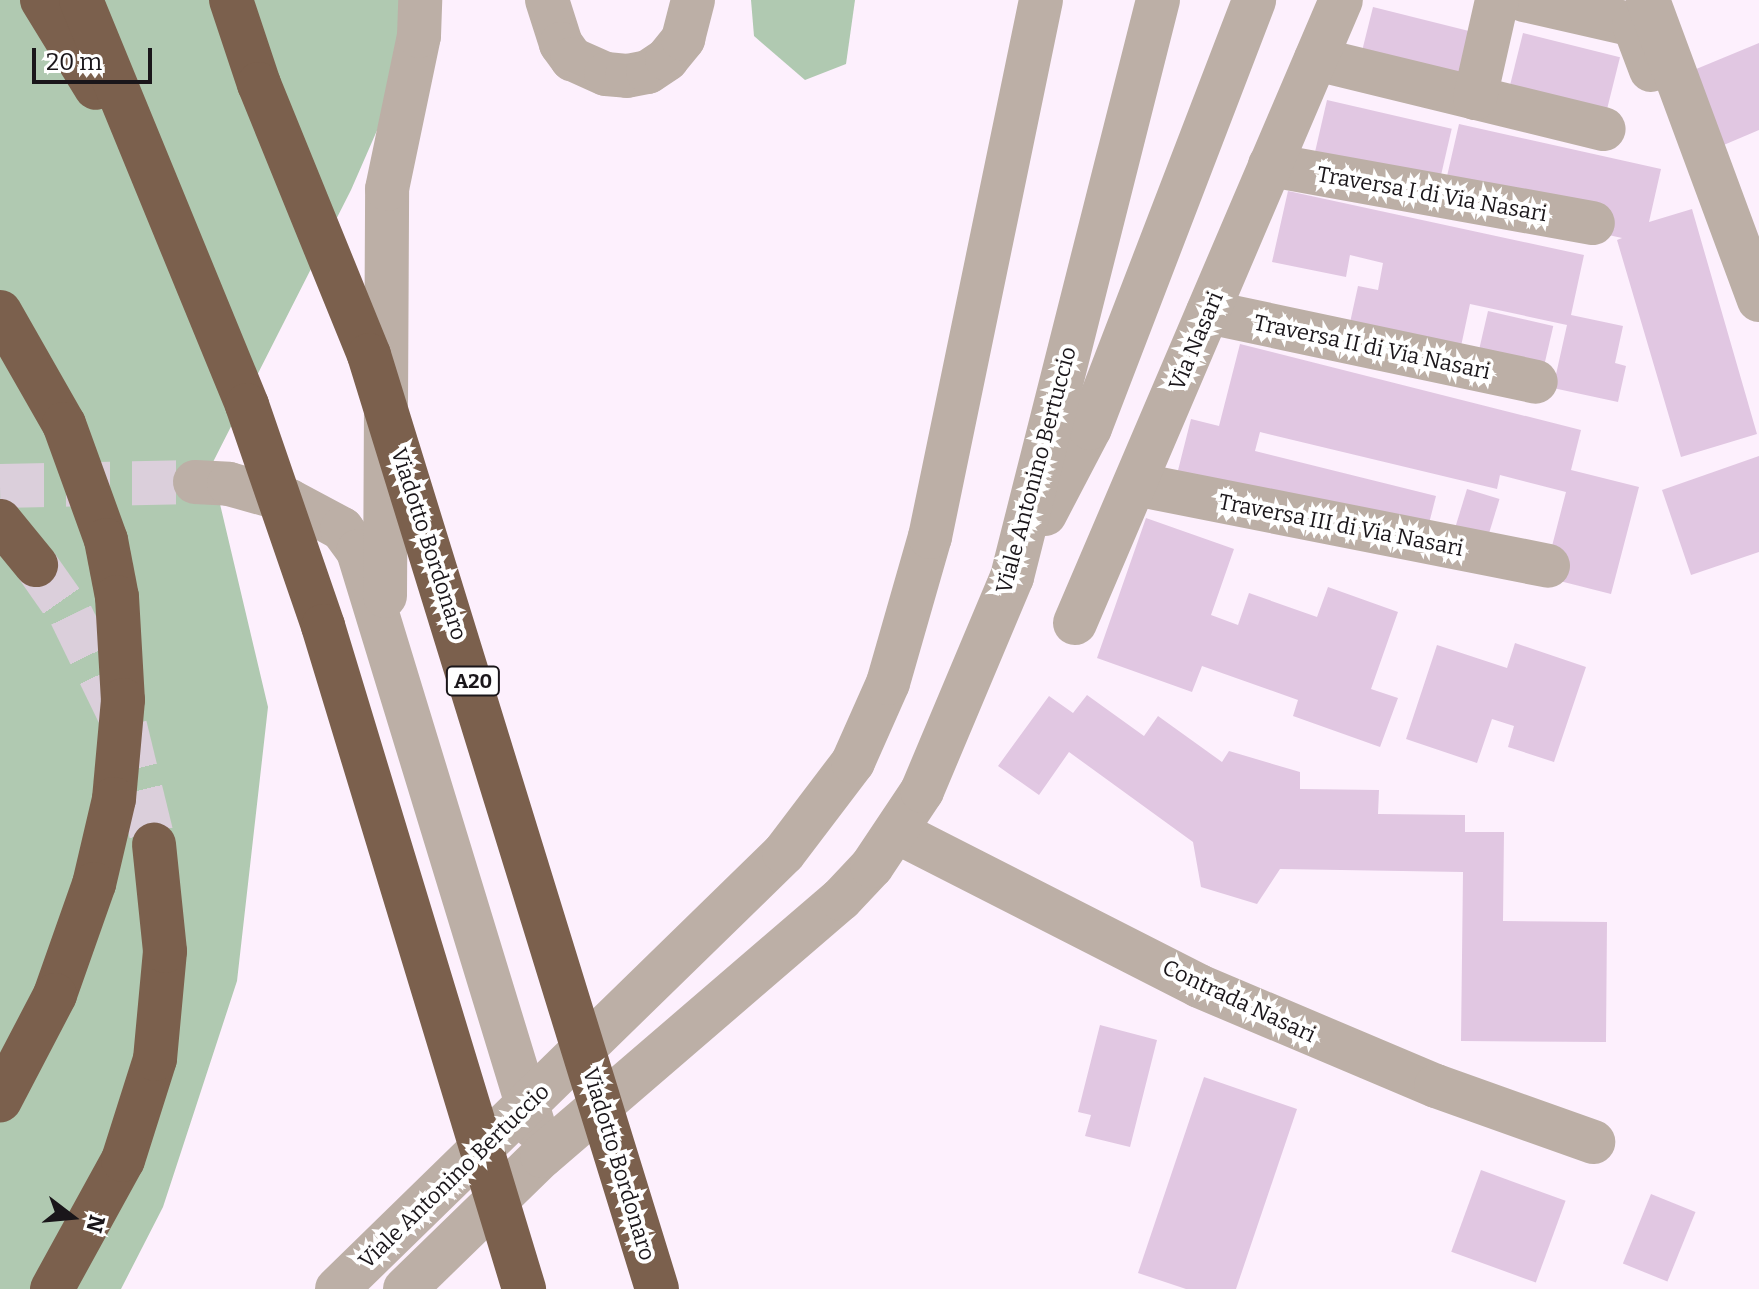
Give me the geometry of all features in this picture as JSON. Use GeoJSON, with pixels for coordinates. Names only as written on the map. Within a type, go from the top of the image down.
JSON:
{"type":"FeatureCollection","features":[{"type":"Feature","properties":{"kind":"highway"},"geometry":{"type":"LineString","coordinates":[[42,0],[166,199]]}},
{"type":"Feature","properties":{"kind":"highway"},"geometry":{"type":"LineString","coordinates":[[81,0],[166,199],[247,405],[323,626],[524,1289]]}},
{"type":"Feature","properties":{"kind":"highway","name":"Viadotto Bordonaro"},"geometry":{"type":"LineString","coordinates":[[231,0],[259,84],[369,355],[657,1289]]}},
{"type":"Feature","properties":{"kind":"highway"},"geometry":{"type":"LineString","coordinates":[[0,312],[64,424],[106,540],[117,597],[123,700],[114,799],[90,899],[55,995],[0,1100]]}},
{"type":"Feature","properties":{"kind":"highway"},"geometry":{"type":"LineString","coordinates":[[0,368],[39,441],[79,547],[94,672],[87,790],[77,836],[47,936],[0,1041]]}},
{"type":"Feature","properties":{"kind":"highway"},"geometry":{"type":"LineString","coordinates":[[0,521],[36,565]]}},
{"type":"Feature","properties":{"kind":"highway"},"geometry":{"type":"LineString","coordinates":[[52,1289],[123,1160],[155,1059],[165,951],[154,845]]}},
{"type":"Feature","properties":{"kind":"street"},"geometry":{"type":"LineString","coordinates":[[385,635],[387,189],[419,36],[420,0]]}},
{"type":"Feature","properties":{"kind":"street"},"geometry":{"type":"LineString","coordinates":[[547,0],[561,44],[572,59],[606,74],[627,76],[648,72],[667,59],[683,39],[693,0]]}},
{"type":"Feature","properties":{"kind":"street","name":"Viale Antonino Bertuccio"},"geometry":{"type":"LineString","coordinates":[[337,1289],[529,1105],[807,829],[853,762],[903,639],[930,537],[967,376],[1041,0]]}},
{"type":"Feature","properties":{"kind":"street","name":"Viale Antonino Bertuccio"},"geometry":{"type":"LineString","coordinates":[[405,1289],[542,1156],[841,899],[897,832],[941,751],[1012,577],[1158,0]]}},
{"type":"Feature","properties":{"kind":"street"},"geometry":{"type":"LineString","coordinates":[[1012,577],[1090,428],[1254,0]]}},
{"type":"Feature","properties":{"kind":"street","name":"Via Nasari"},"geometry":{"type":"LineString","coordinates":[[1075,623],[1341,0]]}},
{"type":"Feature","properties":{"kind":"street"},"geometry":{"type":"LineString","coordinates":[[1648,0],[1710,159],[1759,300]]}},
{"type":"Feature","properties":{"kind":"street"},"geometry":{"type":"LineString","coordinates":[[1475,98],[1523,1],[1634,25],[1679,145],[1710,159]]}},
{"type":"Feature","properties":{"kind":"street"},"geometry":{"type":"LineString","coordinates":[[1316,59],[1604,129]]}},
{"type":"Feature","properties":{"kind":"street","name":"Traversa I di Via Nasari"},"geometry":{"type":"LineString","coordinates":[[1270,165],[1593,223]]}},
{"type":"Feature","properties":{"kind":"street","name":"Traversa II di Via Nasari"},"geometry":{"type":"LineString","coordinates":[[1208,312],[1536,382]]}},
{"type":"Feature","properties":{"kind":"street"},"geometry":{"type":"LineString","coordinates":[[195,482],[261,491],[317,513],[342,529],[358,551],[529,1105],[542,1156]]}},
{"type":"Feature","properties":{"kind":"street","name":"Traversa III di Via Nasari"},"geometry":{"type":"LineString","coordinates":[[1135,484],[1548,566]]}},
{"type":"Feature","properties":{"kind":"street","name":"Contrada Nasari"},"geometry":{"type":"LineString","coordinates":[[897,832],[1199,986],[1436,1086],[1593,1142]]}},
{"type":"Feature","properties":{"kind":"green space"},"geometry":{"type":"Polygon","coordinates":[[[0,0],[402,0],[407,19],[382,119],[351,190],[211,466],[268,707],[237,981],[163,1207],[121,1289],[0,1289],[0,0]]]}},
{"type":"Feature","properties":{"kind":"green space"},"geometry":{"type":"Polygon","coordinates":[[[751,0],[855,0],[846,64],[805,80],[754,36],[751,0]]]}},
{"type":"Feature","properties":{"kind":"building"},"geometry":{"type":"Polygon","coordinates":[[[1373,7],[1474,32],[1459,90],[1358,65],[1373,7]]]}},
{"type":"Feature","properties":{"kind":"building"},"geometry":{"type":"Polygon","coordinates":[[[1523,33],[1620,57],[1603,125],[1506,101],[1523,33]]]}},
{"type":"Feature","properties":{"kind":"building"},"geometry":{"type":"Polygon","coordinates":[[[1759,43],[1759,130],[1719,147],[1689,72],[1759,43]]]}},
{"type":"Feature","properties":{"kind":"building"},"geometry":{"type":"Polygon","coordinates":[[[1327,100],[1452,129],[1433,209],[1309,180],[1327,100]]]}},
{"type":"Feature","properties":{"kind":"building"},"geometry":{"type":"Polygon","coordinates":[[[1459,124],[1661,169],[1649,222],[1692,209],[1757,434],[1681,457],[1617,240],[1622,238],[1442,198],[1459,124]]]}},
{"type":"Feature","properties":{"kind":"building"},"geometry":{"type":"Polygon","coordinates":[[[1288,191],[1584,255],[1571,315],[1623,326],[1615,363],[1626,366],[1618,402],[1553,388],[1567,325],[1470,304],[1457,365],[1346,341],[1358,286],[1378,290],[1383,263],[1350,255],[1346,277],[1272,262],[1288,191]]]}},
{"type":"Feature","properties":{"kind":"building"},"geometry":{"type":"Polygon","coordinates":[[[1488,311],[1553,326],[1538,392],[1473,377],[1488,311]]]}},
{"type":"Feature","properties":{"kind":"building"},"geometry":{"type":"Polygon","coordinates":[[[1240,344],[1581,430],[1571,470],[1639,487],[1611,594],[1544,577],[1566,492],[1500,475],[1497,489],[1260,432],[1255,451],[1436,496],[1423,547],[1171,498],[1191,419],[1219,426],[1240,344]]]}},
{"type":"Feature","properties":{"kind":"building"},"geometry":{"type":"Polygon","coordinates":[[[1759,456],[1759,552],[1691,575],[1662,490],[1759,456]]]}},
{"type":"Feature","properties":{"kind":"building"},"geometry":{"type":"Polygon","coordinates":[[[1467,489],[1500,499],[1484,549],[1452,539],[1467,489]]]}},
{"type":"Feature","properties":{"kind":"building"},"geometry":{"type":"Polygon","coordinates":[[[1146,518],[1234,549],[1211,615],[1238,625],[1249,593],[1317,617],[1328,587],[1398,612],[1371,689],[1398,698],[1380,747],[1293,716],[1298,700],[1202,666],[1192,692],[1097,658],[1146,518]]]}},
{"type":"Feature","properties":{"kind":"building"},"geometry":{"type":"Polygon","coordinates":[[[1515,643],[1586,667],[1554,762],[1508,747],[1514,726],[1492,719],[1477,763],[1406,739],[1437,645],[1507,668],[1515,643]]]}},
{"type":"Feature","properties":{"kind":"building"},"geometry":{"type":"Polygon","coordinates":[[[1087,695],[1144,736],[1158,716],[1222,762],[1229,751],[1300,772],[1300,789],[1379,790],[1378,814],[1465,815],[1465,832],[1504,832],[1503,921],[1607,922],[1606,1042],[1461,1041],[1463,872],[1280,869],[1257,904],[1201,887],[1193,842],[1069,752],[1039,795],[998,766],[1049,696],[1073,713],[1087,695]]]}},
{"type":"Feature","properties":{"kind":"building"},"geometry":{"type":"Polygon","coordinates":[[[1100,1025],[1157,1040],[1130,1147],[1085,1136],[1091,1115],[1078,1112],[1100,1025]]]}},
{"type":"Feature","properties":{"kind":"building"},"geometry":{"type":"Polygon","coordinates":[[[1204,1077],[1297,1109],[1236,1289],[1186,1289],[1138,1273],[1204,1077]]]}},
{"type":"Feature","properties":{"kind":"building"},"geometry":{"type":"Polygon","coordinates":[[[1481,1170],[1566,1201],[1536,1283],[1451,1252],[1481,1170]]]}},
{"type":"Feature","properties":{"kind":"building"},"geometry":{"type":"Polygon","coordinates":[[[1651,1194],[1696,1212],[1667,1282],[1623,1264],[1651,1194]]]}},
{"type":"Feature","properties":{"kind":"tunnel"},"geometry":{"type":"LineString","coordinates":[[0,486],[195,482]]}},
{"type":"Feature","properties":{"kind":"tunnel"},"geometry":{"type":"LineString","coordinates":[[36,565],[71,615],[125,726],[154,845]]}}]}
